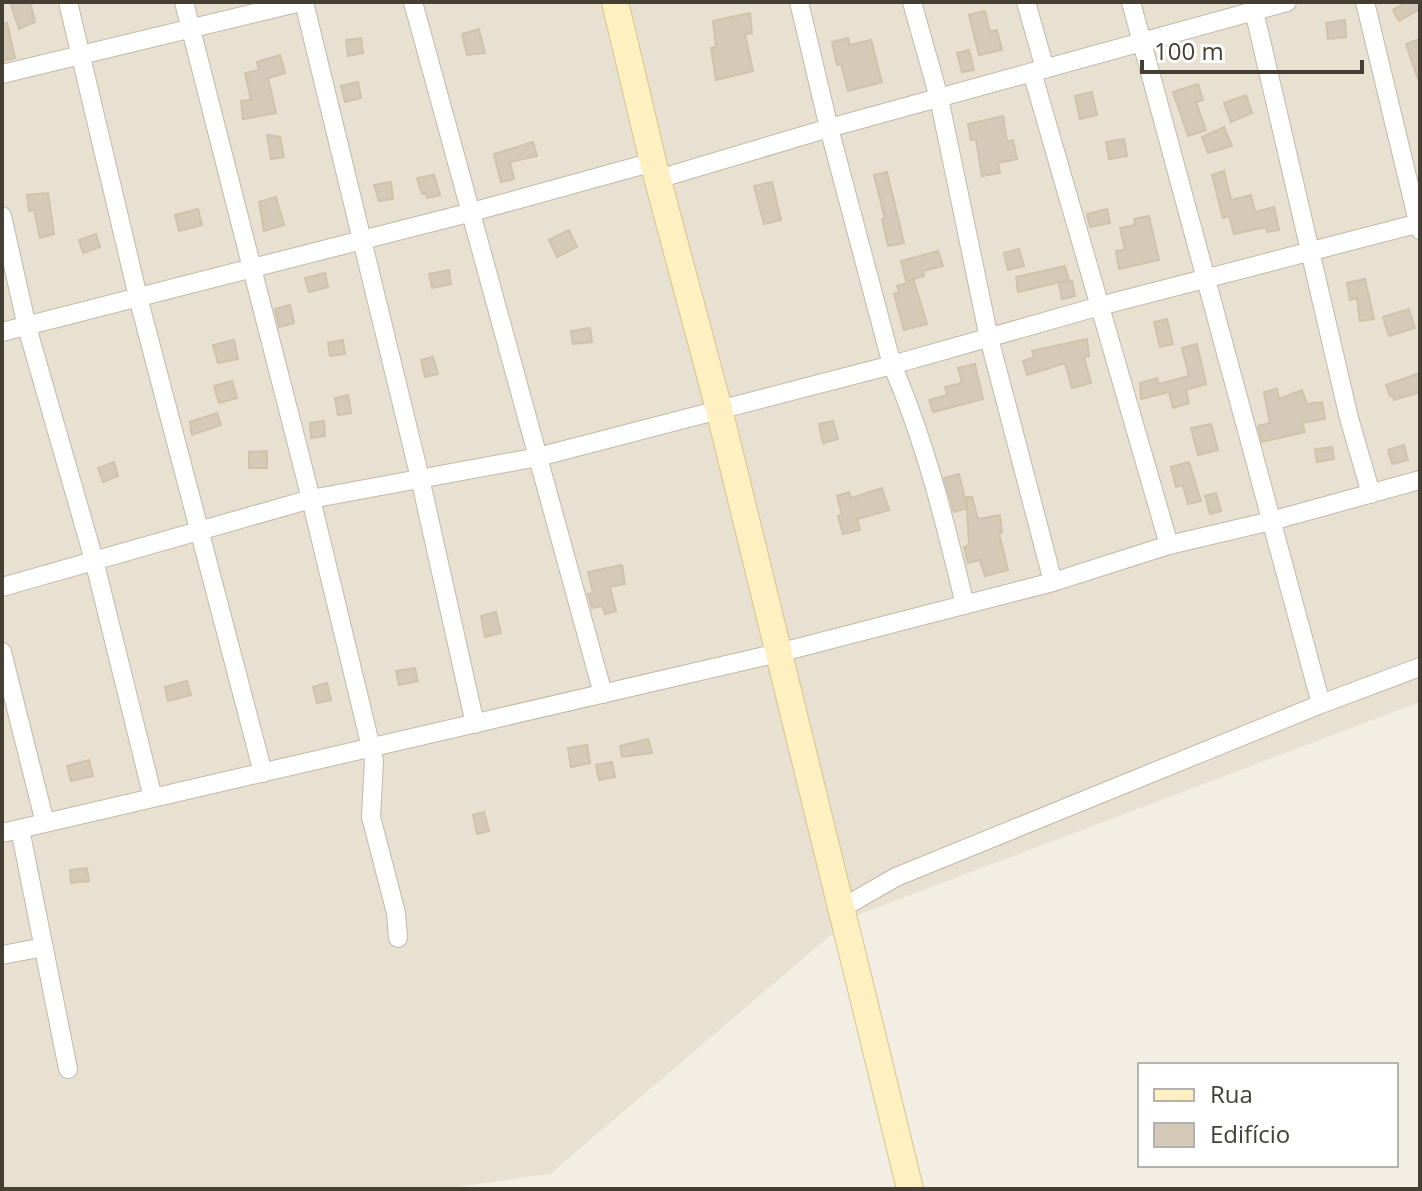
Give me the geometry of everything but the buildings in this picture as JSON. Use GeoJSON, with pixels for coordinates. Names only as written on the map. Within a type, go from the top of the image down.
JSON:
{"type":"FeatureCollection","features":[{"type":"Feature","properties":{"kind":"street"},"geometry":{"type":"LineString","coordinates":[[68,2],[138,297],[263,773]]}},
{"type":"Feature","properties":{"kind":"street"},"geometry":{"type":"LineString","coordinates":[[184,2],[374,760],[371,817],[396,913],[398,938]]}},
{"type":"Feature","properties":{"kind":"street"},"geometry":{"type":"LineString","coordinates":[[2,74],[302,2],[420,478],[475,724]]}},
{"type":"Feature","properties":{"kind":"street"},"geometry":{"type":"LineString","coordinates":[[413,2],[603,694]]}},
{"type":"Feature","properties":{"kind":"street"},"geometry":{"type":"LineString","coordinates":[[615,2],[655,171],[719,409],[910,1189]]}},
{"type":"Feature","properties":{"kind":"street"},"geometry":{"type":"LineString","coordinates":[[799,2],[892,365],[904,393],[950,544],[965,605]]}},
{"type":"Feature","properties":{"kind":"street"},"geometry":{"type":"LineString","coordinates":[[912,2],[939,98],[989,338],[1053,582]]}},
{"type":"Feature","properties":{"kind":"street"},"geometry":{"type":"LineString","coordinates":[[1026,2],[1038,71],[1100,306],[1169,545]]}},
{"type":"Feature","properties":{"kind":"street"},"geometry":{"type":"LineString","coordinates":[[1131,2],[1321,704]]}},
{"type":"Feature","properties":{"kind":"street"},"geometry":{"type":"LineString","coordinates":[[2,332],[472,212],[829,128],[1141,42],[1253,6],[1287,2]]}},
{"type":"Feature","properties":{"kind":"street"},"geometry":{"type":"LineString","coordinates":[[2,587],[311,499],[538,457],[892,365],[1311,250],[1419,225],[1365,2]]}},
{"type":"Feature","properties":{"kind":"street"},"geometry":{"type":"LineString","coordinates":[[1253,6],[1349,418],[1371,494]]}},
{"type":"Feature","properties":{"kind":"street"},"geometry":{"type":"LineString","coordinates":[[2,216],[27,327],[94,560],[153,798]]}},
{"type":"Feature","properties":{"kind":"street"},"geometry":{"type":"LineString","coordinates":[[68,1069],[44,947],[11,831],[778,653],[1053,582],[1169,545],[1420,480]]}},
{"type":"Feature","properties":{"kind":"street"},"geometry":{"type":"LineString","coordinates":[[2,652],[45,823]]}},
{"type":"Feature","properties":{"kind":"street"},"geometry":{"type":"LineString","coordinates":[[842,908],[896,877],[1321,704],[1420,667]]}},
{"type":"Feature","properties":{"kind":"street"},"geometry":{"type":"LineString","coordinates":[[2,955],[44,947]]}},
{"type":"Feature","properties":{"kind":"shaded area"},"geometry":{"type":"Polygon","coordinates":[[[2,2],[1420,2],[1420,702],[852,917],[550,1174],[442,1189],[2,1189],[2,2]]]}}]}
